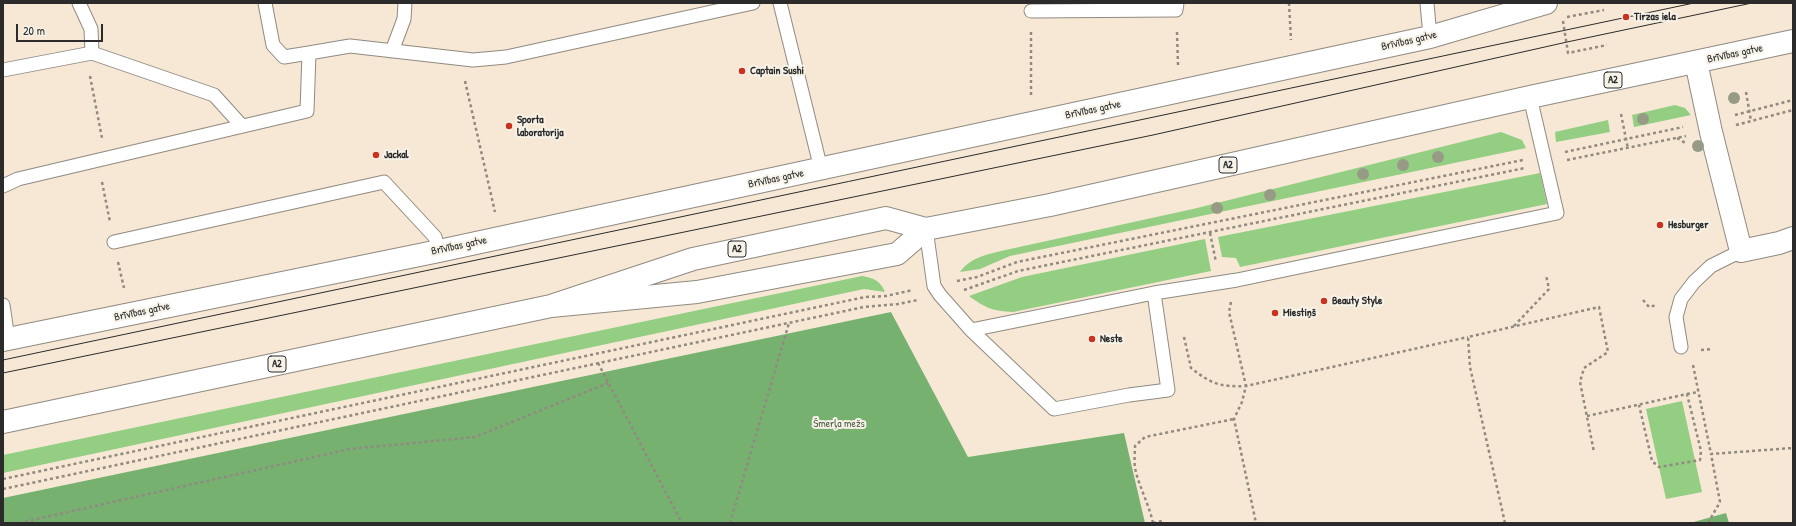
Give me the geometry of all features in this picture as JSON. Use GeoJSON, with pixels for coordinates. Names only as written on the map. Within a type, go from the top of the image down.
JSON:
{"type":"FeatureCollection","features":[{"type":"Feature","properties":{"kind":"main road","name":"Brīvības gatve"},"geometry":{"type":"LineString","coordinates":[[6,339],[439,251],[1430,37],[1546,3]]}},
{"type":"Feature","properties":{"kind":"main road","name":"Brīvības gatve"},"geometry":{"type":"LineString","coordinates":[[3,422],[551,306],[693,259],[886,218],[926,229],[1058,203],[1793,41]]}},
{"type":"Feature","properties":{"kind":"main road"},"geometry":{"type":"LineString","coordinates":[[1696,62],[1710,127],[1741,252],[1793,238]]}},
{"type":"Feature","properties":{"kind":"main road","name":"Brīvības gatve"},"geometry":{"type":"LineString","coordinates":[[551,306],[697,292],[897,254],[926,229]]}},
{"type":"Feature","properties":{"kind":"lane"},"geometry":{"type":"LineString","coordinates":[[79,3],[91,29],[89,54]]}},
{"type":"Feature","properties":{"kind":"lane"},"geometry":{"type":"LineString","coordinates":[[265,3],[273,45],[284,57],[350,46],[473,60],[506,57],[753,3]]}},
{"type":"Feature","properties":{"kind":"lane"},"geometry":{"type":"LineString","coordinates":[[392,51],[404,19],[405,3]]}},
{"type":"Feature","properties":{"kind":"lane"},"geometry":{"type":"LineString","coordinates":[[780,3],[821,169]]}},
{"type":"Feature","properties":{"kind":"lane"},"geometry":{"type":"LineString","coordinates":[[1427,3],[1430,37]]}},
{"type":"Feature","properties":{"kind":"lane"},"geometry":{"type":"LineString","coordinates":[[1031,11],[1177,6]]}},
{"type":"Feature","properties":{"kind":"lane"},"geometry":{"type":"LineString","coordinates":[[3,186],[18,179],[307,112],[309,53]]}},
{"type":"Feature","properties":{"kind":"lane"},"geometry":{"type":"LineString","coordinates":[[3,70],[89,54],[214,95],[242,126]]}},
{"type":"Feature","properties":{"kind":"lane"},"geometry":{"type":"LineString","coordinates":[[971,330],[1154,292],[1237,280],[1557,213],[1546,160],[1530,98]]}},
{"type":"Feature","properties":{"kind":"lane"},"geometry":{"type":"LineString","coordinates":[[114,242],[384,182],[435,236],[439,251]]}},
{"type":"Feature","properties":{"kind":"lane"},"geometry":{"type":"LineString","coordinates":[[926,229],[934,286],[940,295],[971,330],[1054,409],[1129,395],[1168,390],[1154,292]]}},
{"type":"Feature","properties":{"kind":"lane"},"geometry":{"type":"LineString","coordinates":[[1681,347],[1676,317],[1681,299],[1694,282],[1711,266],[1741,252]]}},
{"type":"Feature","properties":{"kind":"lane"},"geometry":{"type":"LineString","coordinates":[[3,305],[6,339]]}},
{"type":"Feature","properties":{"kind":"path"},"geometry":{"type":"LineString","coordinates":[[1289,3],[1291,47]]}},
{"type":"Feature","properties":{"kind":"path"},"geometry":{"type":"LineString","coordinates":[[1177,6],[1178,68]]}},
{"type":"Feature","properties":{"kind":"path"},"geometry":{"type":"LineString","coordinates":[[1604,10],[1563,18],[1568,53],[1606,45]]}},
{"type":"Feature","properties":{"kind":"path"},"geometry":{"type":"LineString","coordinates":[[1031,11],[1031,102]]}},
{"type":"Feature","properties":{"kind":"path"},"geometry":{"type":"LineString","coordinates":[[89,54],[106,158]]}},
{"type":"Feature","properties":{"kind":"path"},"geometry":{"type":"LineString","coordinates":[[460,59],[496,216]]}},
{"type":"Feature","properties":{"kind":"path"},"geometry":{"type":"LineString","coordinates":[[1746,92],[1751,121]]}},
{"type":"Feature","properties":{"kind":"path"},"geometry":{"type":"LineString","coordinates":[[960,280],[977,277],[1017,262],[1546,160],[1628,149],[1710,127],[1750,111],[1793,100]]}},
{"type":"Feature","properties":{"kind":"path"},"geometry":{"type":"LineString","coordinates":[[3,489],[864,307],[898,304],[940,295],[983,284],[1018,271],[1210,233],[1546,160],[1626,139],[1751,121],[1793,110]]}},
{"type":"Feature","properties":{"kind":"path"},"geometry":{"type":"LineString","coordinates":[[1621,114],[1628,149]]}},
{"type":"Feature","properties":{"kind":"path"},"geometry":{"type":"LineString","coordinates":[[1210,233],[1216,263],[1233,266],[1237,280],[1239,294],[1231,301],[1229,312],[1246,386],[1242,402],[1234,419],[1256,523]]}},
{"type":"Feature","properties":{"kind":"path"},"geometry":{"type":"LineString","coordinates":[[1514,327],[1549,289],[1546,275]]}},
{"type":"Feature","properties":{"kind":"path"},"geometry":{"type":"LineString","coordinates":[[3,479],[858,298],[896,294]]}},
{"type":"Feature","properties":{"kind":"path"},"geometry":{"type":"LineString","coordinates":[[1160,331],[1182,327],[1191,368],[1203,378],[1215,384],[1231,387],[1246,386],[1599,308],[1608,352],[1584,368],[1580,382],[1594,452]]}},
{"type":"Feature","properties":{"kind":"path"},"geometry":{"type":"LineString","coordinates":[[730,523],[789,323]]}},
{"type":"Feature","properties":{"kind":"path"},"geometry":{"type":"LineString","coordinates":[[1468,337],[1470,367],[1505,523]]}},
{"type":"Feature","properties":{"kind":"path"},"geometry":{"type":"LineString","coordinates":[[1698,350],[1712,348]]}},
{"type":"Feature","properties":{"kind":"path"},"geometry":{"type":"LineString","coordinates":[[598,363],[682,523]]}},
{"type":"Feature","properties":{"kind":"path"},"geometry":{"type":"LineString","coordinates":[[1693,366],[1720,502],[1708,523]]}},
{"type":"Feature","properties":{"kind":"path"},"geometry":{"type":"LineString","coordinates":[[19,523],[350,449],[475,437],[608,383]]}},
{"type":"Feature","properties":{"kind":"path"},"geometry":{"type":"LineString","coordinates":[[1587,416],[1698,392]]}},
{"type":"Feature","properties":{"kind":"path"},"geometry":{"type":"LineString","coordinates":[[1639,404],[1652,461],[1659,467],[1700,460],[1701,451],[1687,394]]}},
{"type":"Feature","properties":{"kind":"path"},"geometry":{"type":"LineString","coordinates":[[1162,521],[1153,523],[1150,508],[1135,468],[1135,446],[1145,437],[1234,419]]}},
{"type":"Feature","properties":{"kind":"path"},"geometry":{"type":"LineString","coordinates":[[1711,454],[1793,448]]}},
{"type":"Feature","properties":{"kind":"green space"},"geometry":{"type":"Polygon","coordinates":[[[1675,105],[1685,108],[1691,115],[1634,127],[1632,115],[1675,105]]]}},
{"type":"Feature","properties":{"kind":"green space"},"geometry":{"type":"Polygon","coordinates":[[[1608,120],[1610,132],[1556,142],[1555,132],[1608,120]]]}},
{"type":"Feature","properties":{"kind":"green space"},"geometry":{"type":"Polygon","coordinates":[[[1501,132],[1522,140],[1526,148],[1010,256],[980,269],[960,272],[973,260],[995,252],[1193,209],[1501,132]]]}},
{"type":"Feature","properties":{"kind":"green space"},"geometry":{"type":"Polygon","coordinates":[[[1540,173],[1547,204],[1240,267],[1236,258],[1222,257],[1218,237],[1540,173]]]}},
{"type":"Feature","properties":{"kind":"green space"},"geometry":{"type":"Polygon","coordinates":[[[1205,239],[1211,271],[1013,312],[1000,311],[990,308],[969,296],[1022,277],[1205,239]]]}},
{"type":"Feature","properties":{"kind":"green space"},"geometry":{"type":"Polygon","coordinates":[[[862,276],[876,280],[885,292],[864,289],[3,473],[3,455],[862,276]]]}},
{"type":"Feature","properties":{"kind":"green space","name":"Šmerļa mežs"},"geometry":{"type":"Polygon","coordinates":[[[891,312],[968,457],[1124,433],[1145,523],[3,523],[3,498],[891,312]]]}},
{"type":"Feature","properties":{"kind":"green space"},"geometry":{"type":"Polygon","coordinates":[[[1682,401],[1702,492],[1666,499],[1646,409],[1682,401]]]}},
{"type":"Feature","properties":{"kind":"green space"},"geometry":{"type":"Polygon","coordinates":[[[1726,513],[1729,523],[1690,523],[1726,513]]]}},
{"type":"Feature","properties":{"kind":"tram line"},"geometry":{"type":"LineString","coordinates":[[3,360],[1694,3]]}},
{"type":"Feature","properties":{"kind":"tram line"},"geometry":{"type":"LineString","coordinates":[[3,373],[1153,135],[1567,42],[1752,3]]}},
{"type":"Feature","properties":{"kind":"place","name":"Tirzas iela"},"geometry":{"type":"Point","coordinates":[1626,17]}},
{"type":"Feature","properties":{"kind":"place","name":"Captain Sushi"},"geometry":{"type":"Point","coordinates":[742,71]}},
{"type":"Feature","properties":{"kind":"place","name":"Sporta laboratorija"},"geometry":{"type":"Point","coordinates":[509,126]}},
{"type":"Feature","properties":{"kind":"place","name":"Jackal"},"geometry":{"type":"Point","coordinates":[376,155]}},
{"type":"Feature","properties":{"kind":"place","name":"Hesburger"},"geometry":{"type":"Point","coordinates":[1660,225]}},
{"type":"Feature","properties":{"kind":"place","name":"Beauty Style"},"geometry":{"type":"Point","coordinates":[1324,301]}},
{"type":"Feature","properties":{"kind":"place","name":"Miestiņš"},"geometry":{"type":"Point","coordinates":[1275,313]}},
{"type":"Feature","properties":{"kind":"place","name":"Neste"},"geometry":{"type":"Point","coordinates":[1092,339]}}]}
